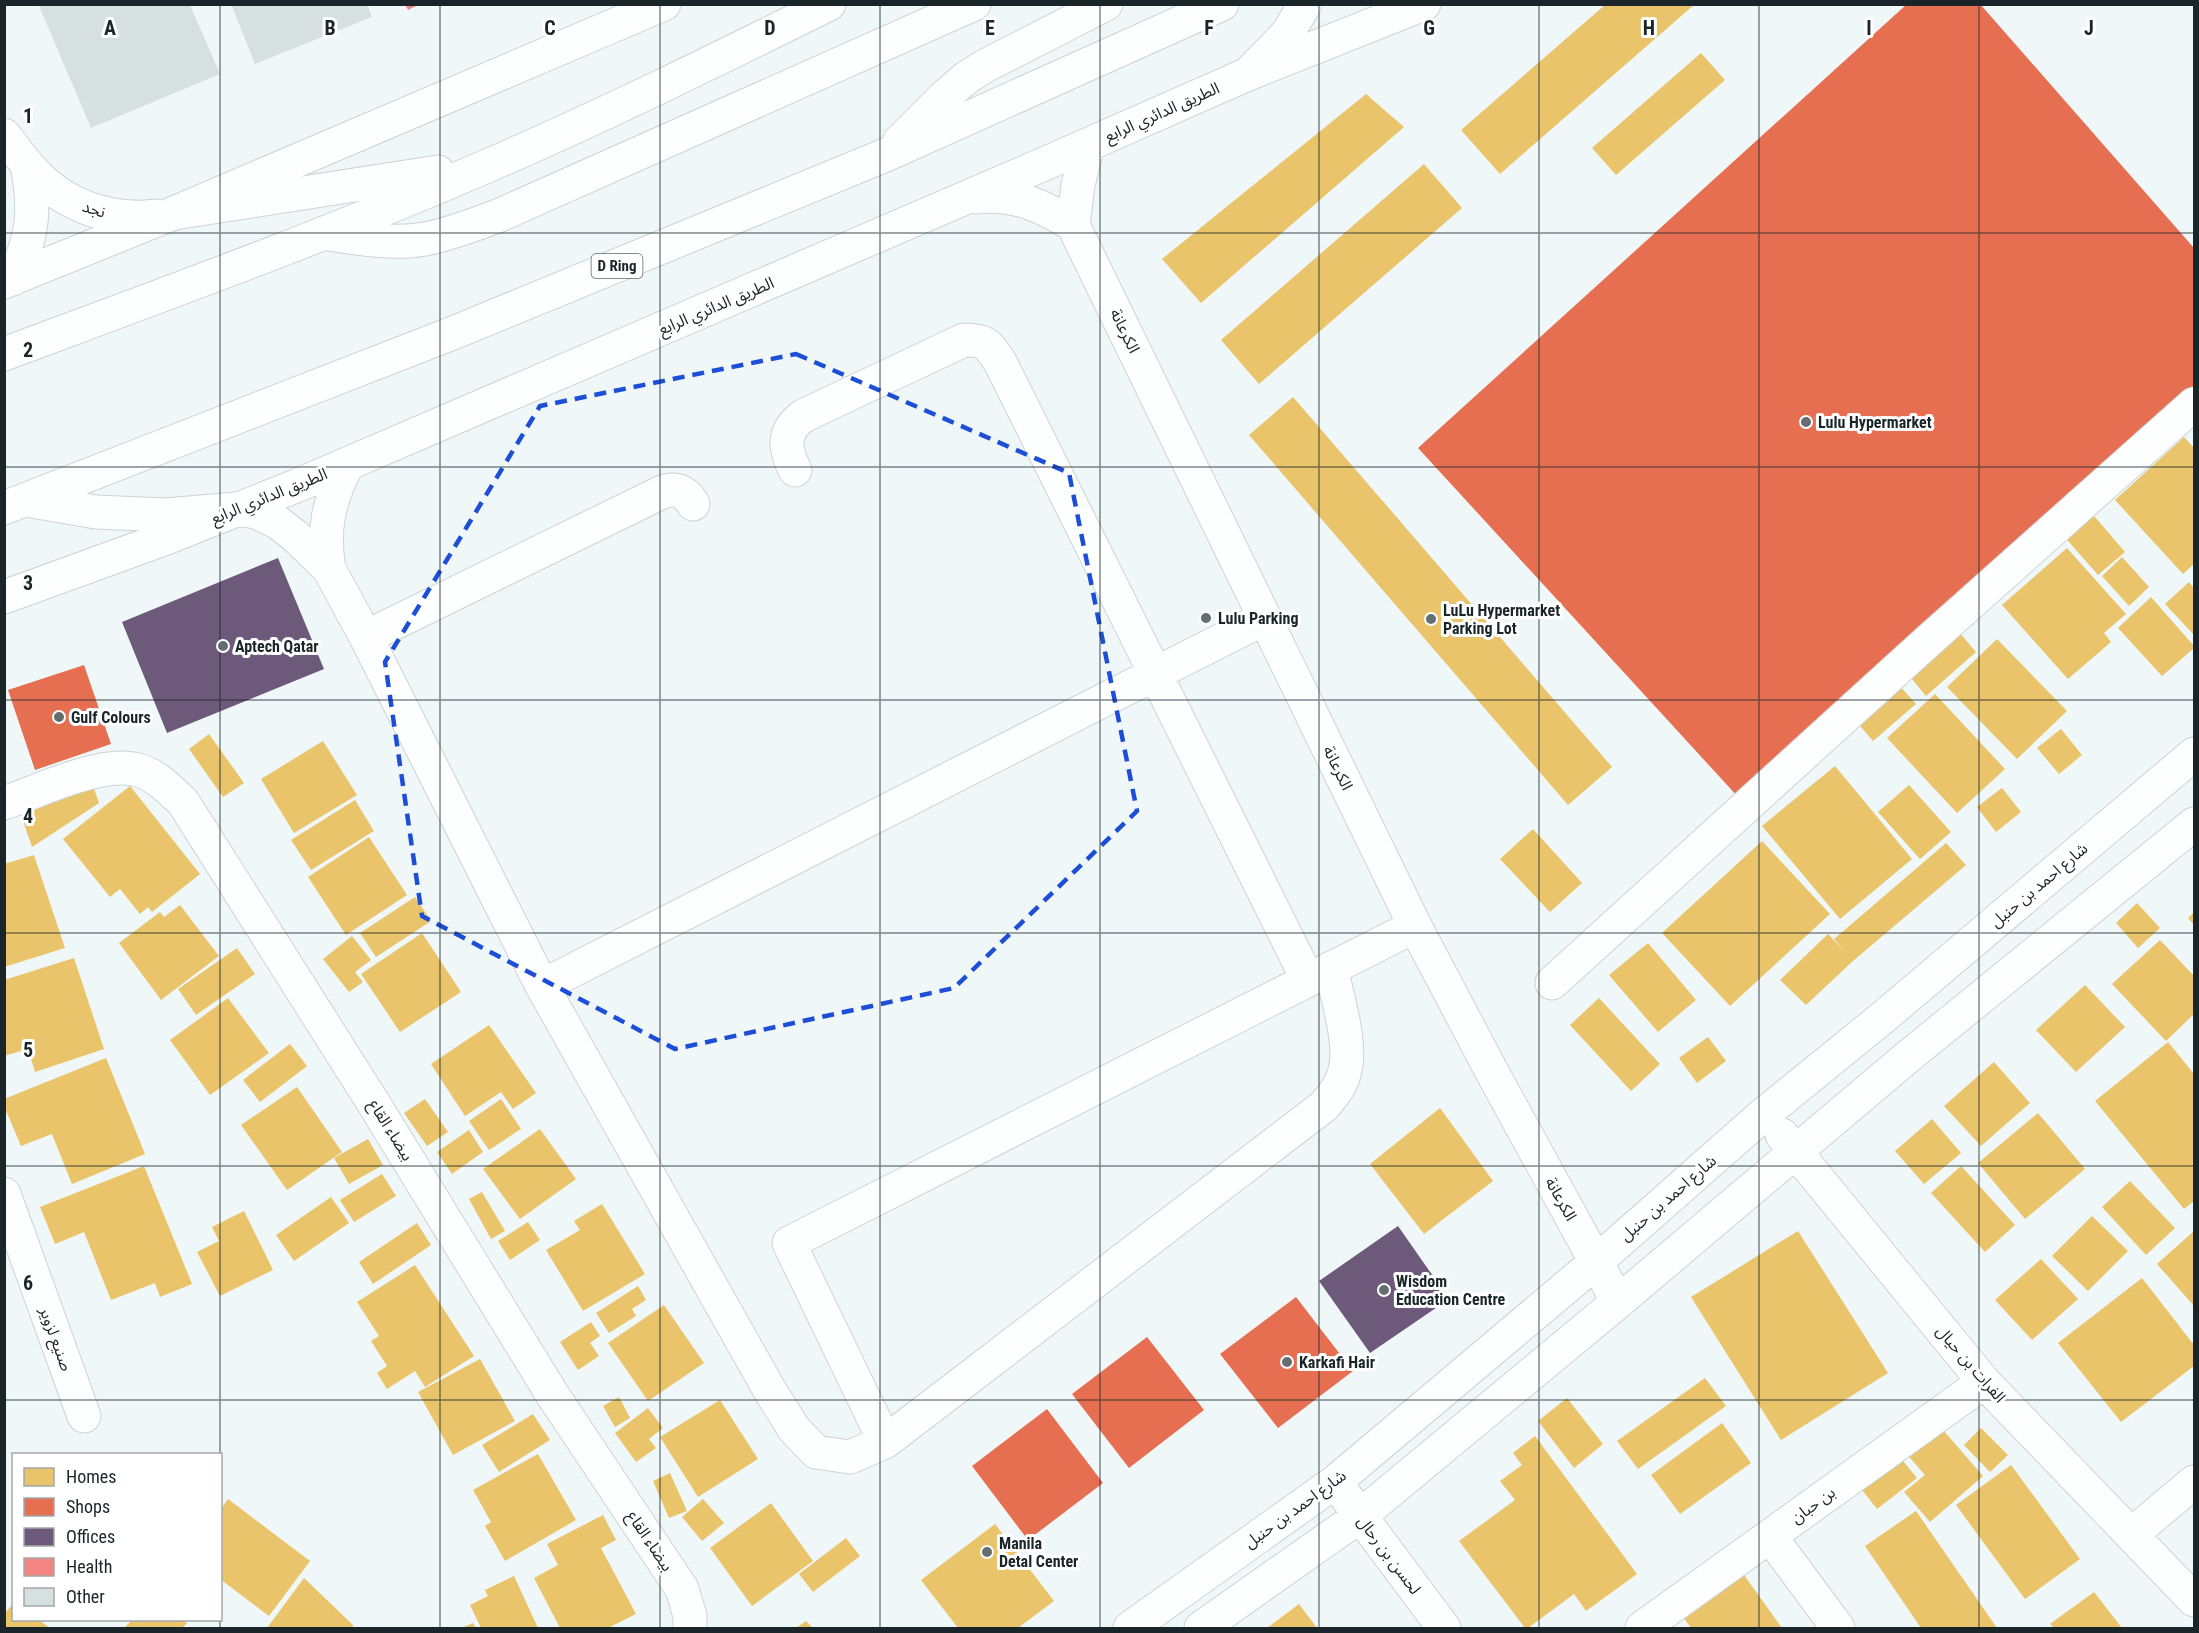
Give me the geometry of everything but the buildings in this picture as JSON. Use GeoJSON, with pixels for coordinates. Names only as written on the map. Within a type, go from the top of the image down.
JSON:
{"type":"FeatureCollection","features":[{"type":"Feature","properties":{"kind":"street"},"geometry":{"type":"LineString","coordinates":[[9,280],[174,213],[664,4]]}},
{"type":"Feature","properties":{"kind":"street"},"geometry":{"type":"LineString","coordinates":[[4,354],[226,272],[493,164],[682,77],[829,4]]}},
{"type":"Feature","properties":{"kind":"street"},"geometry":{"type":"LineString","coordinates":[[322,233],[403,241],[424,239],[490,219],[974,4]]}},
{"type":"Feature","properties":{"kind":"street"},"geometry":{"type":"LineString","coordinates":[[888,154],[966,78],[1106,4]]}},
{"type":"Feature","properties":{"kind":"street","name":"D Ring"},"geometry":{"type":"LineString","coordinates":[[16,504],[464,329],[888,154],[1221,4]]}},
{"type":"Feature","properties":{"kind":"street"},"geometry":{"type":"LineString","coordinates":[[1248,74],[1287,34],[1305,4]]}},
{"type":"Feature","properties":{"kind":"street","name":"الطريق الدائري الرابع"},"geometry":{"type":"LineString","coordinates":[[4,597],[169,537],[347,465],[1248,74],[1424,4]]}},
{"type":"Feature","properties":{"kind":"street","name":"نجد"},"geometry":{"type":"LineString","coordinates":[[4,135],[27,165],[51,188],[79,204],[109,215],[142,218],[174,213]]}},
{"type":"Feature","properties":{"kind":"street"},"geometry":{"type":"LineString","coordinates":[[965,198],[993,195],[1022,199],[1049,209],[1073,225],[1076,195],[1088,145]]}},
{"type":"Feature","properties":{"kind":"street"},"geometry":{"type":"LineString","coordinates":[[174,213],[493,164]]}},
{"type":"Feature","properties":{"kind":"street","name":"نجد"},"geometry":{"type":"LineString","coordinates":[[9,280],[30,235],[33,212],[32,189],[27,165]]}},
{"type":"Feature","properties":{"kind":"street","name":"الكرعانة"},"geometry":{"type":"LineString","coordinates":[[1073,225],[1415,926],[1618,1302]]}},
{"type":"Feature","properties":{"kind":"street"},"geometry":{"type":"LineString","coordinates":[[16,504],[155,515],[237,509],[256,512],[277,522],[294,535],[329,569],[366,637],[542,986],[769,1389],[794,1429],[816,1452],[850,1457],[885,1442],[1324,1106],[1339,1086],[1346,1068],[1347,1045],[1320,974],[1156,673],[1000,362],[991,349],[980,340],[964,340],[803,416],[795,422],[787,441],[787,451],[795,470]]}},
{"type":"Feature","properties":{"kind":"street"},"geometry":{"type":"LineString","coordinates":[[1552,983],[1909,657],[2194,404]]}},
{"type":"Feature","properties":{"kind":"street"},"geometry":{"type":"LineString","coordinates":[[329,569],[325,547],[327,517],[336,485],[347,465]]}},
{"type":"Feature","properties":{"kind":"street"},"geometry":{"type":"LineString","coordinates":[[366,637],[669,489],[680,490],[688,495],[693,504]]}},
{"type":"Feature","properties":{"kind":"street"},"geometry":{"type":"LineString","coordinates":[[542,986],[1265,618]]}},
{"type":"Feature","properties":{"kind":"street","name":"شارع احمد بن حنبل"},"geometry":{"type":"LineString","coordinates":[[1130,1629],[1335,1482],[1596,1262],[1764,1114],[2194,754]]}},
{"type":"Feature","properties":{"kind":"street","name":"بيضاء القاع"},"geometry":{"type":"LineString","coordinates":[[4,803],[109,768],[138,770],[160,781],[183,802],[374,1104],[552,1394],[682,1589],[690,1616],[690,1629]]}},
{"type":"Feature","properties":{"kind":"street"},"geometry":{"type":"LineString","coordinates":[[1201,1629],[1360,1516],[1911,1055],[2194,824]]}},
{"type":"Feature","properties":{"kind":"street"},"geometry":{"type":"LineString","coordinates":[[885,1442],[789,1244],[1415,926]]}},
{"type":"Feature","properties":{"kind":"street"},"geometry":{"type":"LineString","coordinates":[[1878,1020],[1911,1055]]}},
{"type":"Feature","properties":{"kind":"street","name":"الفرات بن حيال"},"geometry":{"type":"LineString","coordinates":[[1764,1114],[1984,1382],[2194,1600]]}},
{"type":"Feature","properties":{"kind":"street","name":"صنيع لزوير"},"geometry":{"type":"LineString","coordinates":[[4,1194],[84,1416]]}},
{"type":"Feature","properties":{"kind":"street","name":"بن حبان"},"geometry":{"type":"LineString","coordinates":[[1642,1629],[1984,1382]]}},
{"type":"Feature","properties":{"kind":"street","name":"لحسن بن رحال"},"geometry":{"type":"LineString","coordinates":[[1335,1482],[1444,1629]]}},
{"type":"Feature","properties":{"kind":"street"},"geometry":{"type":"LineString","coordinates":[[2131,1534],[2194,1482]]}},
{"type":"Feature","properties":{"kind":"street"},"geometry":{"type":"LineString","coordinates":[[1770,1536],[1838,1629]]}},
{"type":"Feature","properties":{"kind":"highlighted area"},"geometry":{"type":"Polygon","coordinates":[[[796,354],[1069,473],[1137,811],[954,988],[675,1049],[422,916],[385,662],[540,406],[796,354]]]}},
{"type":"Feature","properties":{"kind":"place","name":"Lulu Hypermarket"},"geometry":{"type":"Point","coordinates":[1806,422]}},
{"type":"Feature","properties":{"kind":"place","name":"Lulu Parking"},"geometry":{"type":"Point","coordinates":[1206,618]}},
{"type":"Feature","properties":{"kind":"place","name":"LuLu Hypermarket Parking Lot"},"geometry":{"type":"Point","coordinates":[1431,619]}},
{"type":"Feature","properties":{"kind":"place","name":"Aptech Qatar"},"geometry":{"type":"Point","coordinates":[223,646]}},
{"type":"Feature","properties":{"kind":"place","name":"Gulf Colours"},"geometry":{"type":"Point","coordinates":[59,717]}},
{"type":"Feature","properties":{"kind":"place","name":"Wisdom Education Centre"},"geometry":{"type":"Point","coordinates":[1384,1290]}},
{"type":"Feature","properties":{"kind":"place","name":"Karkafi Hair"},"geometry":{"type":"Point","coordinates":[1287,1362]}},
{"type":"Feature","properties":{"kind":"place","name":"Manila Detal Center"},"geometry":{"type":"Point","coordinates":[987,1552]}}]}
